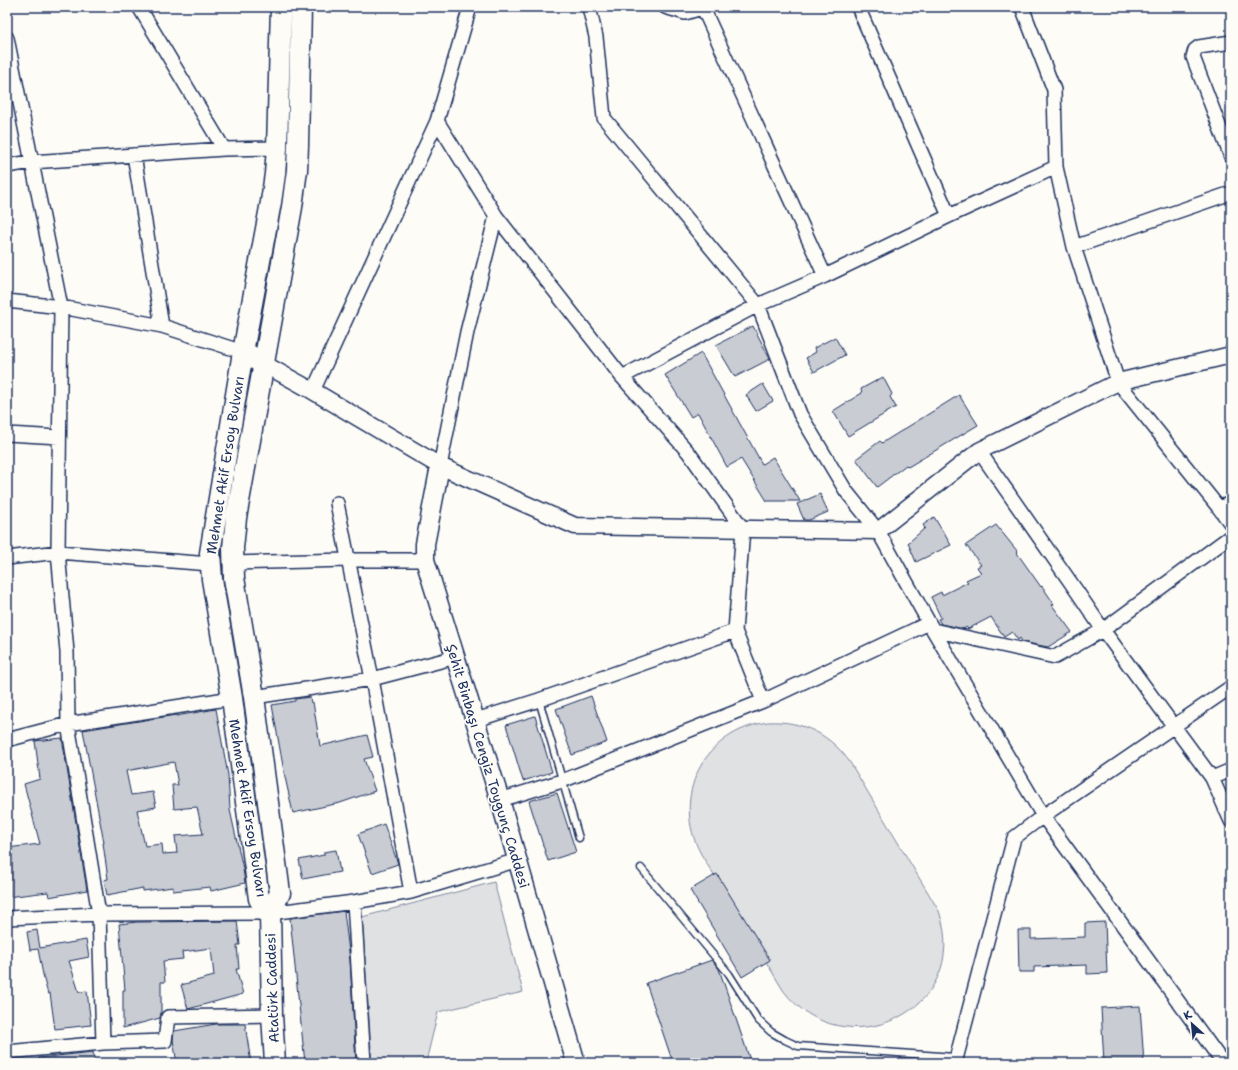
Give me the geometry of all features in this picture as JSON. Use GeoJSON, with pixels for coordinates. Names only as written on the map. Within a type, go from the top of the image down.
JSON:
{"type":"FeatureCollection","features":[{"type":"Feature","properties":{"kind":"highway"},"geometry":{"type":"LineString","coordinates":[[243,352],[264,364]]}},
{"type":"Feature","properties":{"kind":"main road","name":"Mehmet Akif Ersoy Bulvarı"},"geometry":{"type":"LineString","coordinates":[[281,7],[277,148],[271,202],[243,352],[211,541],[210,564],[232,698],[259,899],[270,913],[280,893],[254,697],[234,578],[233,563],[236,518],[292,207],[297,170],[301,7]]}},
{"type":"Feature","properties":{"kind":"main road","name":"Şehit Binbaşı Cengiz Toygunç Caddesi"},"geometry":{"type":"LineString","coordinates":[[440,466],[426,544],[425,560],[476,720],[576,1063]]}},
{"type":"Feature","properties":{"kind":"main road","name":"Atatürk Caddesi"},"geometry":{"type":"LineString","coordinates":[[270,913],[272,1015],[275,1063]]}},
{"type":"Feature","properties":{"kind":"street"},"geometry":{"type":"LineString","coordinates":[[139,7],[224,149]]}},
{"type":"Feature","properties":{"kind":"street"},"geometry":{"type":"LineString","coordinates":[[313,391],[437,121],[470,7]]}},
{"type":"Feature","properties":{"kind":"street"},"geometry":{"type":"LineString","coordinates":[[590,7],[596,38],[604,118],[758,305],[800,414],[846,491],[878,531],[931,627],[1043,816],[1223,1063]]}},
{"type":"Feature","properties":{"kind":"street"},"geometry":{"type":"LineString","coordinates":[[665,7],[685,13],[704,7],[825,276]]}},
{"type":"Feature","properties":{"kind":"street"},"geometry":{"type":"LineString","coordinates":[[858,7],[949,216]]}},
{"type":"Feature","properties":{"kind":"street"},"geometry":{"type":"LineString","coordinates":[[1022,7],[1054,90],[1056,167],[1074,247],[1118,382],[1225,505],[1231,524]]}},
{"type":"Feature","properties":{"kind":"street"},"geometry":{"type":"LineString","coordinates":[[7,38],[60,307],[58,552],[67,652],[68,724],[99,914],[103,1043]]}},
{"type":"Feature","properties":{"kind":"street"},"geometry":{"type":"LineString","coordinates":[[1231,42],[1199,46],[1195,50],[1193,57],[1231,157]]}},
{"type":"Feature","properties":{"kind":"street"},"geometry":{"type":"LineString","coordinates":[[437,121],[496,216],[622,377],[689,453],[743,529],[735,631],[763,701]]}},
{"type":"Feature","properties":{"kind":"street"},"geometry":{"type":"LineString","coordinates":[[7,166],[31,162],[224,149],[277,148]]}},
{"type":"Feature","properties":{"kind":"street"},"geometry":{"type":"LineString","coordinates":[[134,155],[162,326]]}},
{"type":"Feature","properties":{"kind":"street"},"geometry":{"type":"LineString","coordinates":[[622,377],[758,305],[825,276],[949,216],[1056,167]]}},
{"type":"Feature","properties":{"kind":"street"},"geometry":{"type":"LineString","coordinates":[[1074,247],[1231,193]]}},
{"type":"Feature","properties":{"kind":"street"},"geometry":{"type":"LineString","coordinates":[[440,466],[467,332],[496,216]]}},
{"type":"Feature","properties":{"kind":"street"},"geometry":{"type":"LineString","coordinates":[[7,301],[60,307],[162,326],[243,352]]}},
{"type":"Feature","properties":{"kind":"street"},"geometry":{"type":"LineString","coordinates":[[264,364],[313,391],[440,466],[575,526],[878,531],[979,451],[1118,382],[1231,355]]}},
{"type":"Feature","properties":{"kind":"street"},"geometry":{"type":"LineString","coordinates":[[7,434],[59,437]]}},
{"type":"Feature","properties":{"kind":"street"},"geometry":{"type":"LineString","coordinates":[[979,451],[1102,630],[1212,778],[1231,821]]}},
{"type":"Feature","properties":{"kind":"street"},"geometry":{"type":"LineString","coordinates":[[337,503],[372,679],[411,892]]}},
{"type":"Feature","properties":{"kind":"street"},"geometry":{"type":"LineString","coordinates":[[500,800],[562,781],[763,701],[931,627],[1055,657],[1102,630],[1231,536]]}},
{"type":"Feature","properties":{"kind":"street"},"geometry":{"type":"LineString","coordinates":[[7,558],[58,552],[210,564]]}},
{"type":"Feature","properties":{"kind":"street"},"geometry":{"type":"LineString","coordinates":[[233,563],[348,560],[425,560]]}},
{"type":"Feature","properties":{"kind":"street"},"geometry":{"type":"LineString","coordinates":[[476,720],[539,700],[735,631]]}},
{"type":"Feature","properties":{"kind":"street"},"geometry":{"type":"LineString","coordinates":[[254,697],[372,679],[456,657]]}},
{"type":"Feature","properties":{"kind":"street"},"geometry":{"type":"LineString","coordinates":[[955,1060],[1014,838],[1043,816],[1231,687]]}},
{"type":"Feature","properties":{"kind":"street"},"geometry":{"type":"LineString","coordinates":[[7,740],[68,724],[232,698]]}},
{"type":"Feature","properties":{"kind":"street"},"geometry":{"type":"LineString","coordinates":[[1212,778],[1231,770]]}},
{"type":"Feature","properties":{"kind":"street"},"geometry":{"type":"LineString","coordinates":[[7,918],[99,914],[270,913],[354,902],[411,892],[518,860]]}},
{"type":"Feature","properties":{"kind":"street"},"geometry":{"type":"LineString","coordinates":[[354,902],[364,1063]]}},
{"type":"Feature","properties":{"kind":"street"},"geometry":{"type":"LineString","coordinates":[[7,1052],[103,1043],[165,1042],[168,1017],[272,1015]]}},
{"type":"Feature","properties":{"kind":"lane"},"geometry":{"type":"LineString","coordinates":[[539,700],[579,838]]}},
{"type":"Feature","properties":{"kind":"lane"},"geometry":{"type":"LineString","coordinates":[[641,868],[729,974],[758,1020],[771,1032],[798,1046],[955,1060]]}},
{"type":"Feature","properties":{"kind":"shaded area"},"geometry":{"type":"Polygon","coordinates":[[[768,722],[781,722],[804,727],[815,731],[835,745],[851,764],[939,911],[945,947],[938,977],[921,1001],[896,1018],[868,1027],[837,1026],[808,1014],[783,990],[701,854],[692,832],[689,811],[691,790],[698,770],[710,753],[726,738],[745,728],[768,722]]]}},
{"type":"Feature","properties":{"kind":"shaded area"},"geometry":{"type":"Polygon","coordinates":[[[494,882],[523,992],[438,1012],[426,1062],[372,1063],[362,917],[494,882]]]}},
{"type":"Feature","properties":{"kind":"building"},"geometry":{"type":"Polygon","coordinates":[[[753,326],[770,359],[735,377],[716,345],[753,326]]]}},
{"type":"Feature","properties":{"kind":"building"},"geometry":{"type":"Polygon","coordinates":[[[835,337],[845,355],[814,372],[806,358],[816,352],[814,348],[835,337]]]}},
{"type":"Feature","properties":{"kind":"building"},"geometry":{"type":"Polygon","coordinates":[[[701,353],[762,464],[773,457],[800,501],[767,501],[741,459],[727,467],[698,413],[691,417],[665,375],[701,353]]]}},
{"type":"Feature","properties":{"kind":"building"},"geometry":{"type":"Polygon","coordinates":[[[883,377],[892,394],[890,397],[896,407],[848,436],[833,411],[862,393],[861,389],[883,377]]]}},
{"type":"Feature","properties":{"kind":"building"},"geometry":{"type":"Polygon","coordinates":[[[763,384],[773,401],[756,411],[746,395],[763,384]]]}},
{"type":"Feature","properties":{"kind":"building"},"geometry":{"type":"Polygon","coordinates":[[[959,395],[978,425],[908,467],[906,465],[877,487],[856,459],[880,441],[882,443],[959,395]]]}},
{"type":"Feature","properties":{"kind":"building"},"geometry":{"type":"Polygon","coordinates":[[[820,494],[828,512],[809,520],[804,520],[797,504],[820,494]]]}},
{"type":"Feature","properties":{"kind":"building"},"geometry":{"type":"Polygon","coordinates":[[[934,517],[951,545],[916,562],[908,543],[925,528],[923,525],[934,517]]]}},
{"type":"Feature","properties":{"kind":"building"},"geometry":{"type":"Polygon","coordinates":[[[996,525],[1018,552],[1017,553],[1054,604],[1052,605],[1072,632],[1048,647],[1022,642],[1020,638],[1018,640],[1012,632],[1004,637],[991,617],[968,629],[966,627],[964,629],[941,624],[938,619],[941,618],[931,597],[941,592],[942,595],[968,582],[966,580],[981,573],[977,567],[981,565],[966,545],[996,525]]]}},
{"type":"Feature","properties":{"kind":"building"},"geometry":{"type":"Polygon","coordinates":[[[591,696],[607,742],[572,755],[556,709],[591,696]]]}},
{"type":"Feature","properties":{"kind":"building"},"geometry":{"type":"Polygon","coordinates":[[[310,697],[311,703],[313,702],[320,746],[367,735],[373,757],[364,759],[375,791],[340,803],[293,813],[272,705],[310,697]]]}},
{"type":"Feature","properties":{"kind":"building"},"geometry":{"type":"Polygon","coordinates":[[[216,709],[228,775],[230,810],[245,883],[211,891],[210,887],[173,891],[173,887],[143,891],[143,888],[107,895],[104,880],[108,879],[104,843],[83,730],[216,709]],[[174,762],[126,771],[131,795],[153,792],[156,807],[137,810],[145,846],[162,844],[163,854],[177,853],[175,836],[203,834],[197,807],[174,809],[172,785],[178,785],[174,762]]]}},
{"type":"Feature","properties":{"kind":"building"},"geometry":{"type":"Polygon","coordinates":[[[535,716],[552,772],[523,781],[506,725],[535,716]]]}},
{"type":"Feature","properties":{"kind":"building"},"geometry":{"type":"Polygon","coordinates":[[[62,738],[87,890],[49,897],[48,892],[7,897],[7,848],[40,844],[24,784],[40,779],[35,741],[62,738]]]}},
{"type":"Feature","properties":{"kind":"building"},"geometry":{"type":"Polygon","coordinates":[[[557,793],[576,852],[548,861],[529,801],[557,793]]]}},
{"type":"Feature","properties":{"kind":"building"},"geometry":{"type":"Polygon","coordinates":[[[384,824],[398,864],[372,873],[358,834],[384,824]]]}},
{"type":"Feature","properties":{"kind":"building"},"geometry":{"type":"Polygon","coordinates":[[[336,850],[340,872],[303,879],[299,860],[324,855],[324,852],[336,850]]]}},
{"type":"Feature","properties":{"kind":"building"},"geometry":{"type":"Polygon","coordinates":[[[717,874],[770,960],[742,977],[690,890],[717,874]]]}},
{"type":"Feature","properties":{"kind":"building"},"geometry":{"type":"Polygon","coordinates":[[[344,911],[350,960],[356,1063],[305,1063],[290,918],[344,911]]]}},
{"type":"Feature","properties":{"kind":"building"},"geometry":{"type":"Polygon","coordinates":[[[237,921],[240,945],[237,945],[239,969],[236,969],[243,994],[188,1009],[181,985],[214,976],[211,948],[182,952],[183,959],[163,961],[165,982],[161,982],[160,1018],[123,1028],[123,990],[125,990],[119,924],[137,922],[237,921]]]}},
{"type":"Feature","properties":{"kind":"building"},"geometry":{"type":"Polygon","coordinates":[[[1105,922],[1107,973],[1087,974],[1087,965],[1034,967],[1034,972],[1019,972],[1018,930],[1031,930],[1031,939],[1085,937],[1085,923],[1105,922]]]}},
{"type":"Feature","properties":{"kind":"building"},"geometry":{"type":"Polygon","coordinates":[[[37,930],[40,948],[86,940],[89,957],[69,961],[79,992],[87,991],[91,1025],[55,1029],[50,993],[48,994],[44,980],[38,949],[30,950],[27,932],[37,930]]]}},
{"type":"Feature","properties":{"kind":"building"},"geometry":{"type":"Polygon","coordinates":[[[712,960],[719,969],[751,1063],[673,1063],[646,983],[712,960]]]}},
{"type":"Feature","properties":{"kind":"building"},"geometry":{"type":"Polygon","coordinates":[[[1140,1006],[1144,1063],[1104,1063],[1101,1008],[1140,1006]]]}},
{"type":"Feature","properties":{"kind":"building"},"geometry":{"type":"Polygon","coordinates":[[[216,1024],[245,1024],[251,1063],[177,1063],[173,1040],[174,1031],[216,1024]]]}},
{"type":"Feature","properties":{"kind":"building"},"geometry":{"type":"Polygon","coordinates":[[[93,1052],[95,1063],[39,1063],[39,1058],[93,1052]]]}}]}
